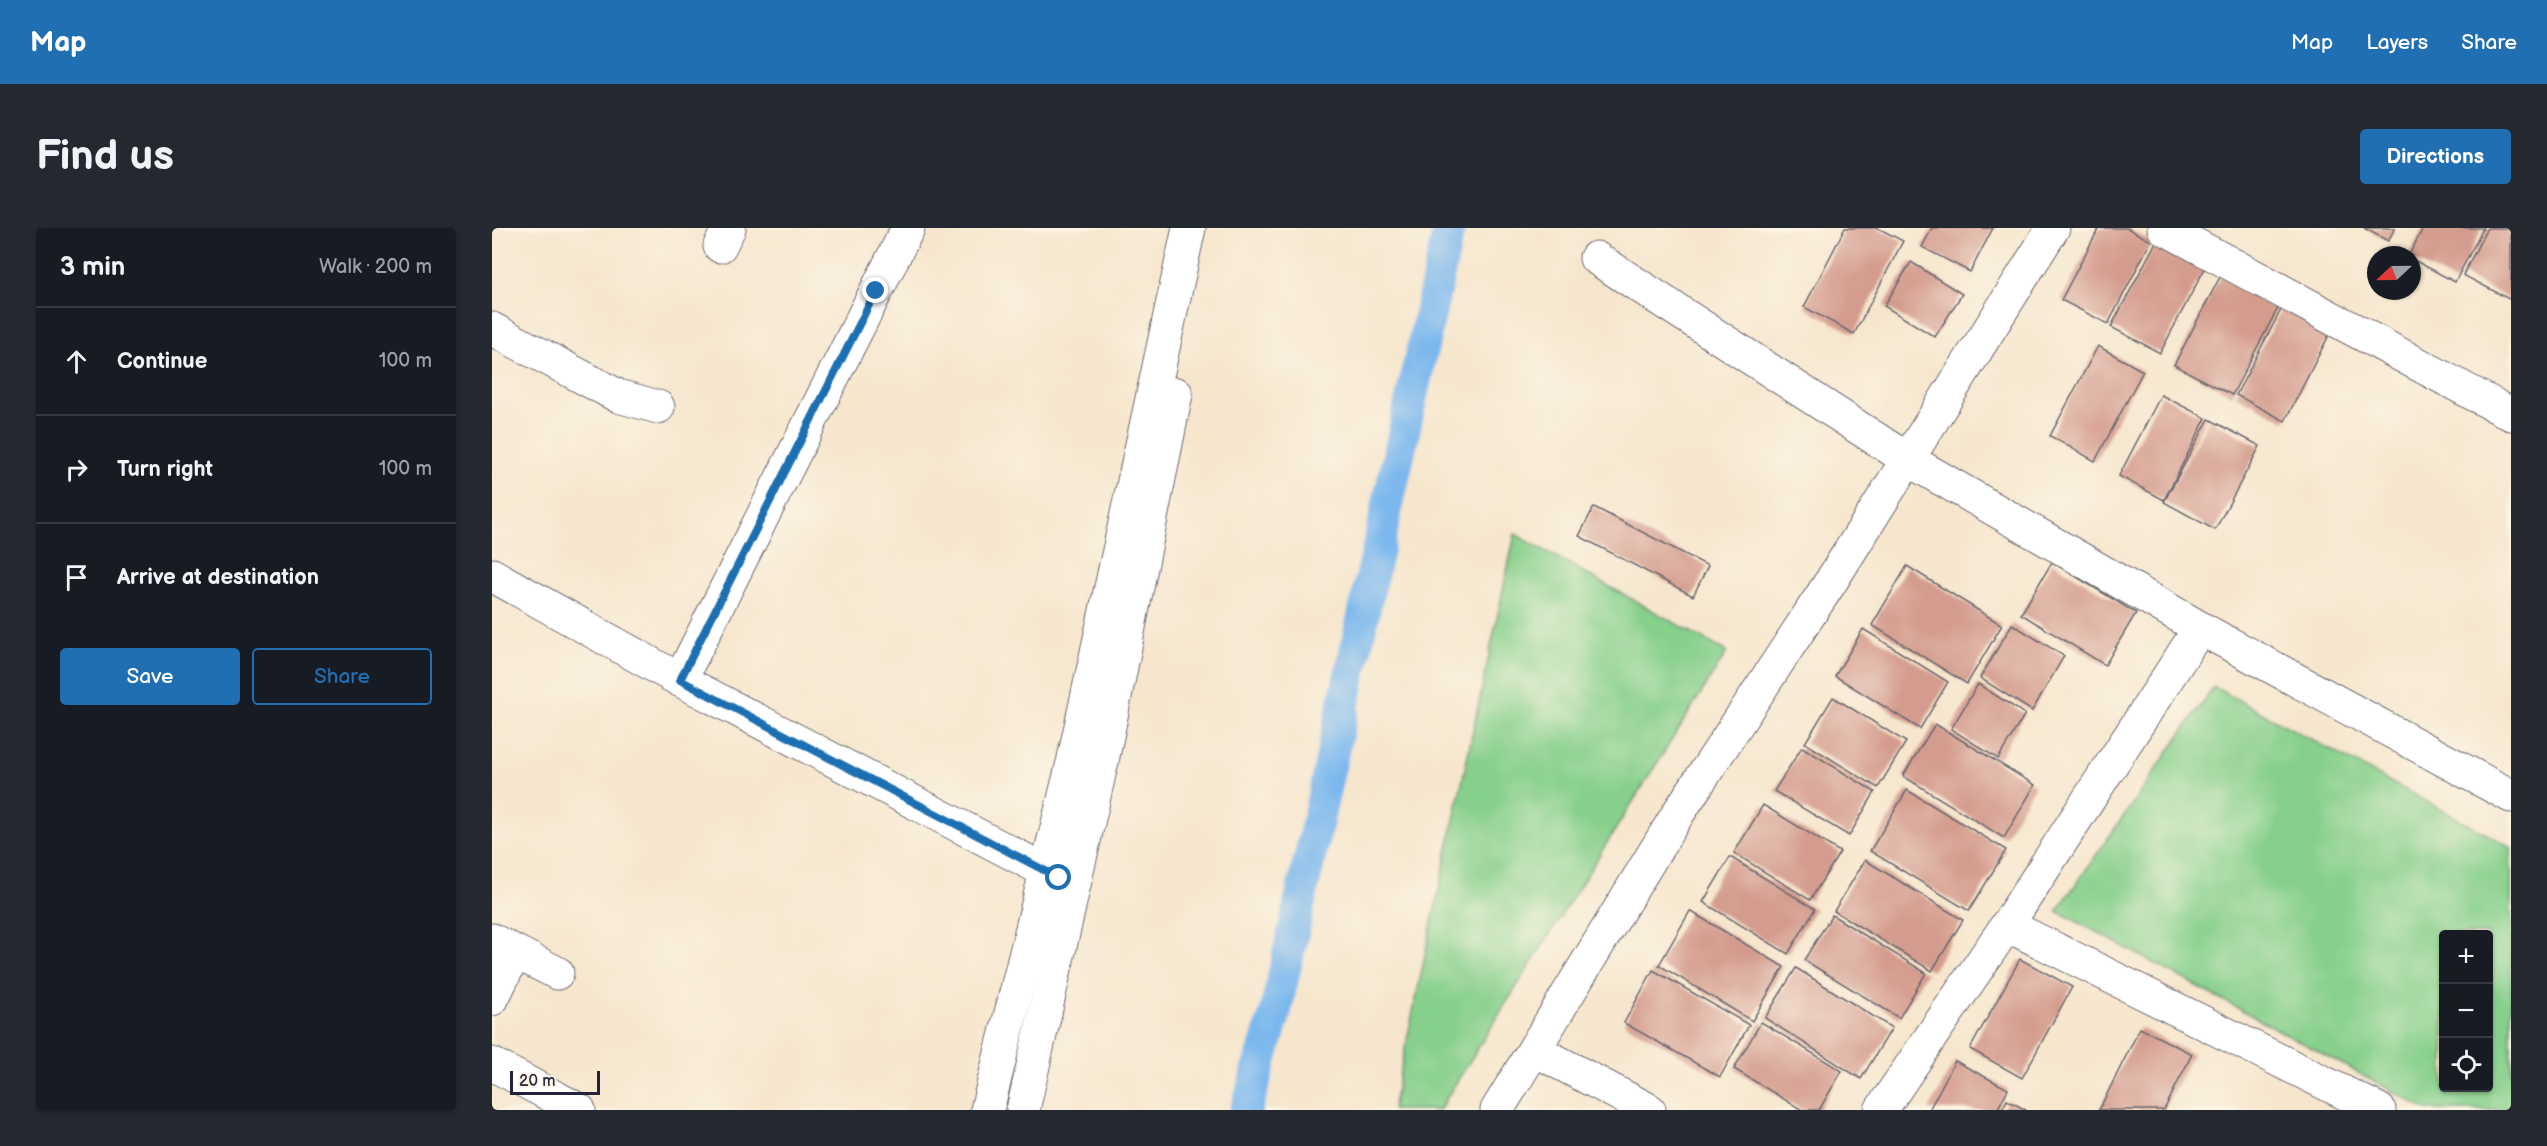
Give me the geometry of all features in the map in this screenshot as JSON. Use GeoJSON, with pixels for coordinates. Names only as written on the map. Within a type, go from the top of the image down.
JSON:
{"type":"FeatureCollection","features":[{"type":"Feature","properties":{"kind":"street"},"geometry":{"type":"LineString","coordinates":[[680,680],[908,228]]}},
{"type":"Feature","properties":{"kind":"street"},"geometry":{"type":"LineString","coordinates":[[1023,1110],[1059,878],[1073,763],[1189,228]]}},
{"type":"Feature","properties":{"kind":"street"},"geometry":{"type":"LineString","coordinates":[[987,1110],[1059,878],[1104,749],[1209,228]]}},
{"type":"Feature","properties":{"kind":"street"},"geometry":{"type":"LineString","coordinates":[[1497,1110],[1679,812],[1830,583],[2054,228]]}},
{"type":"Feature","properties":{"kind":"street"},"geometry":{"type":"LineString","coordinates":[[2164,228],[2511,414]]}},
{"type":"Feature","properties":{"kind":"street"},"geometry":{"type":"LineString","coordinates":[[1596,258],[1907,459],[2200,628],[2511,796]]}},
{"type":"Feature","properties":{"kind":"street"},"geometry":{"type":"LineString","coordinates":[[492,329],[618,396],[658,407]]}},
{"type":"Feature","properties":{"kind":"street"},"geometry":{"type":"LineString","coordinates":[[492,575],[680,680],[1059,878]]}},
{"type":"Feature","properties":{"kind":"street"},"geometry":{"type":"LineString","coordinates":[[1881,1110],[2007,925],[2200,628]]}},
{"type":"Feature","properties":{"kind":"street"},"geometry":{"type":"LineString","coordinates":[[2007,925],[2379,1110]]}},
{"type":"Feature","properties":{"kind":"street"},"geometry":{"type":"LineString","coordinates":[[492,999],[503,946],[557,973]]}},
{"type":"Feature","properties":{"kind":"street"},"geometry":{"type":"LineString","coordinates":[[1535,1050],[1649,1110]]}},
{"type":"Feature","properties":{"kind":"street"},"geometry":{"type":"LineString","coordinates":[[492,1064],[579,1110]]}},
{"type":"Feature","properties":{"kind":"green space"},"geometry":{"type":"Polygon","coordinates":[[[1515,534],[1727,652],[1439,1110],[1392,1110],[1515,534]]]}},
{"type":"Feature","properties":{"kind":"green space"},"geometry":{"type":"Polygon","coordinates":[[[2214,687],[2511,847],[2511,1105],[2509,1110],[2427,1110],[2057,911],[2214,687]]]}},
{"type":"Feature","properties":{"kind":"building"},"geometry":{"type":"Polygon","coordinates":[[[1845,228],[1878,228],[1903,241],[1854,334],[1804,307],[1845,228]]]}},
{"type":"Feature","properties":{"kind":"building"},"geometry":{"type":"Polygon","coordinates":[[[1932,228],[1993,228],[1970,272],[1922,247],[1932,228]]]}},
{"type":"Feature","properties":{"kind":"building"},"geometry":{"type":"Polygon","coordinates":[[[2099,228],[2127,228],[2151,241],[2108,324],[2061,300],[2099,228]]]}},
{"type":"Feature","properties":{"kind":"building"},"geometry":{"type":"Polygon","coordinates":[[[2364,228],[2395,228],[2388,241],[2364,228]]]}},
{"type":"Feature","properties":{"kind":"building"},"geometry":{"type":"Polygon","coordinates":[[[2423,228],[2483,228],[2455,282],[2421,264],[2421,246],[2414,246],[2423,228]]]}},
{"type":"Feature","properties":{"kind":"building"},"geometry":{"type":"Polygon","coordinates":[[[2487,228],[2511,228],[2511,300],[2463,275],[2487,228]]]}},
{"type":"Feature","properties":{"kind":"building"},"geometry":{"type":"Polygon","coordinates":[[[2156,242],[2205,268],[2160,353],[2111,327],[2156,242]]]}},
{"type":"Feature","properties":{"kind":"building"},"geometry":{"type":"Polygon","coordinates":[[[1911,262],[1962,294],[1935,337],[1884,306],[1911,262]]]}},
{"type":"Feature","properties":{"kind":"building"},"geometry":{"type":"Polygon","coordinates":[[[2221,275],[2279,306],[2232,395],[2174,365],[2221,275]]]}},
{"type":"Feature","properties":{"kind":"building"},"geometry":{"type":"Polygon","coordinates":[[[2282,308],[2330,333],[2285,421],[2236,395],[2282,308]]]}},
{"type":"Feature","properties":{"kind":"building"},"geometry":{"type":"Polygon","coordinates":[[[2098,346],[2143,371],[2095,461],[2050,436],[2098,346]]]}},
{"type":"Feature","properties":{"kind":"building"},"geometry":{"type":"Polygon","coordinates":[[[2161,395],[2206,418],[2164,500],[2119,476],[2161,395]]]}},
{"type":"Feature","properties":{"kind":"building"},"geometry":{"type":"Polygon","coordinates":[[[2209,419],[2260,446],[2215,530],[2164,502],[2209,419]]]}},
{"type":"Feature","properties":{"kind":"building"},"geometry":{"type":"Polygon","coordinates":[[[1594,507],[1708,566],[1693,596],[1579,536],[1594,507]]]}},
{"type":"Feature","properties":{"kind":"building"},"geometry":{"type":"Polygon","coordinates":[[[2052,562],[2136,613],[2105,665],[2021,614],[2052,562]]]}},
{"type":"Feature","properties":{"kind":"building"},"geometry":{"type":"Polygon","coordinates":[[[1907,566],[2002,625],[1967,684],[1872,625],[1907,566]]]}},
{"type":"Feature","properties":{"kind":"building"},"geometry":{"type":"Polygon","coordinates":[[[2012,624],[2064,656],[2032,711],[1980,678],[2012,624]]]}},
{"type":"Feature","properties":{"kind":"building"},"geometry":{"type":"Polygon","coordinates":[[[1863,629],[1948,682],[1920,729],[1835,676],[1863,629]]]}},
{"type":"Feature","properties":{"kind":"building"},"geometry":{"type":"Polygon","coordinates":[[[1978,684],[2025,714],[1998,759],[1951,729],[1978,684]]]}},
{"type":"Feature","properties":{"kind":"building"},"geometry":{"type":"Polygon","coordinates":[[[1833,697],[1906,742],[1878,788],[1805,743],[1833,697]]]}},
{"type":"Feature","properties":{"kind":"building"},"geometry":{"type":"Polygon","coordinates":[[[1935,724],[2035,785],[2004,838],[1903,776],[1935,724]]]}},
{"type":"Feature","properties":{"kind":"building"},"geometry":{"type":"Polygon","coordinates":[[[1802,747],[1875,792],[1849,836],[1774,791],[1802,747]]]}},
{"type":"Feature","properties":{"kind":"building"},"geometry":{"type":"Polygon","coordinates":[[[1907,790],[2006,850],[1969,911],[1870,851],[1907,790]]]}},
{"type":"Feature","properties":{"kind":"building"},"geometry":{"type":"Polygon","coordinates":[[[1763,805],[1840,852],[1810,900],[1734,853],[1763,805]]]}},
{"type":"Feature","properties":{"kind":"building"},"geometry":{"type":"Polygon","coordinates":[[[1730,857],[1815,909],[1788,954],[1703,902],[1730,857]]]}},
{"type":"Feature","properties":{"kind":"building"},"geometry":{"type":"Polygon","coordinates":[[[1865,860],[1963,920],[1932,971],[1834,911],[1865,860]]]}},
{"type":"Feature","properties":{"kind":"building"},"geometry":{"type":"Polygon","coordinates":[[[1690,911],[1784,967],[1752,1021],[1659,965],[1690,911]]]}},
{"type":"Feature","properties":{"kind":"building"},"geometry":{"type":"Polygon","coordinates":[[[1832,915],[1926,973],[1899,1018],[1804,960],[1832,915]]]}},
{"type":"Feature","properties":{"kind":"building"},"geometry":{"type":"Polygon","coordinates":[[[2020,959],[2072,987],[2022,1078],[1970,1049],[2020,959]]]}},
{"type":"Feature","properties":{"kind":"building"},"geometry":{"type":"Polygon","coordinates":[[[1796,968],[1892,1028],[1861,1079],[1765,1018],[1796,968]]]}},
{"type":"Feature","properties":{"kind":"building"},"geometry":{"type":"Polygon","coordinates":[[[1653,970],[1749,1025],[1720,1077],[1624,1023],[1653,970]]]}},
{"type":"Feature","properties":{"kind":"building"},"geometry":{"type":"Polygon","coordinates":[[[1761,1022],[1842,1071],[1819,1110],[1802,1110],[1734,1069],[1761,1022]]]}},
{"type":"Feature","properties":{"kind":"building"},"geometry":{"type":"Polygon","coordinates":[[[2140,1028],[2192,1054],[2164,1110],[2099,1110],[2140,1028]]]}},
{"type":"Feature","properties":{"kind":"building"},"geometry":{"type":"Polygon","coordinates":[[[1955,1061],[2008,1089],[1997,1110],[1929,1110],[1955,1061]]]}},
{"type":"Feature","properties":{"kind":"building"},"geometry":{"type":"Polygon","coordinates":[[[2007,1100],[2026,1110],[2002,1110],[2007,1100]]]}},
{"type":"Feature","properties":{"kind":"waterway"},"geometry":{"type":"LineString","coordinates":[[1246,1110],[1275,1014],[1449,228]]}},
{"type":"Feature","properties":{"kind":"route"},"geometry":{"type":"LineString","coordinates":[[876,291],[680,680],[1059,878]]}}]}
